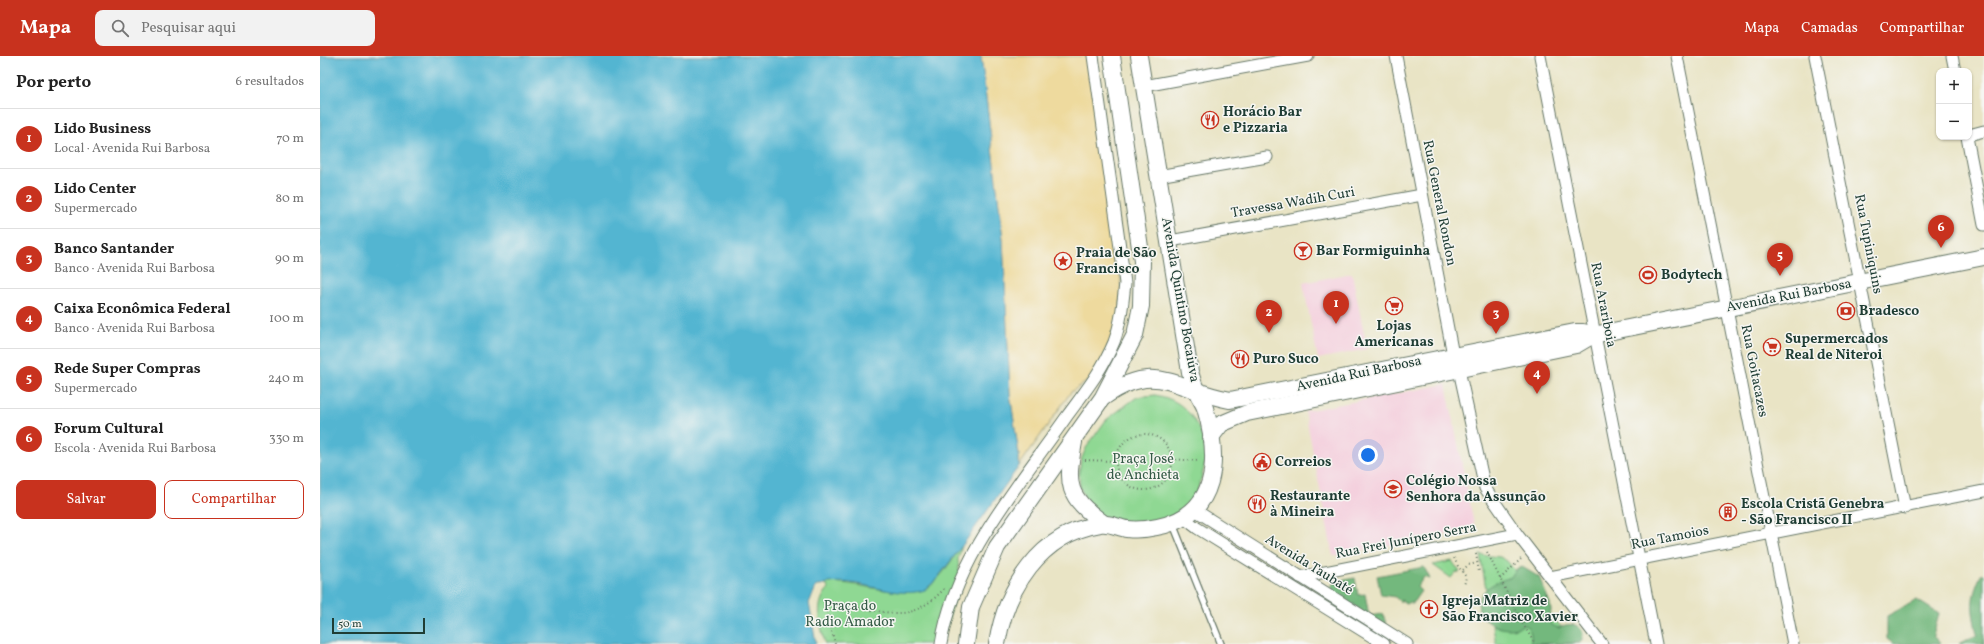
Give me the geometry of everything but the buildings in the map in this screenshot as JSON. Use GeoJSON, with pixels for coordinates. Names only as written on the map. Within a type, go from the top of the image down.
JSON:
{"type":"FeatureCollection","features":[{"type":"Feature","properties":{"kind":"main road","name":"Avenida Quintino Bocaiúva"},"geometry":{"type":"LineString","coordinates":[[966,644],[971,607],[997,547],[1104,397],[1134,335],[1141,306],[1143,286],[1142,261],[1112,56]]}},
{"type":"Feature","properties":{"kind":"main road","name":"Avenida Quintino Bocaiúva"},"geometry":{"type":"LineString","coordinates":[[1139,56],[1190,372],[1205,410],[1213,461],[1212,477],[1206,492],[1184,517]]}},
{"type":"Feature","properties":{"kind":"main road","name":"Avenida Rui Barbosa"},"geometry":{"type":"LineString","coordinates":[[1210,437],[1221,424],[1247,413],[1576,345],[1593,335],[1984,257]]}},
{"type":"Feature","properties":{"kind":"main road","name":"Avenida Rui Barbosa"},"geometry":{"type":"LineString","coordinates":[[1104,397],[1116,388],[1132,381],[1157,378],[1197,392],[1230,400],[1575,332],[1583,332],[1593,335]]}},
{"type":"Feature","properties":{"kind":"main road"},"geometry":{"type":"LineString","coordinates":[[1075,438],[1070,479],[1074,496],[1087,511],[1103,523],[1127,529],[1156,528],[1184,517]]}},
{"type":"Feature","properties":{"kind":"main road"},"geometry":{"type":"LineString","coordinates":[[997,644],[1004,613],[1011,595],[1022,574],[1035,558],[1063,537],[1088,526],[1103,523]]}},
{"type":"Feature","properties":{"kind":"street"},"geometry":{"type":"LineString","coordinates":[[941,644],[945,619],[960,581],[975,550],[1005,504],[1097,375],[1114,342],[1121,316],[1125,283],[1093,56]]}},
{"type":"Feature","properties":{"kind":"street"},"geometry":{"type":"LineString","coordinates":[[1144,86],[1308,56]]}},
{"type":"Feature","properties":{"kind":"street","name":"Rua General Rondon"},"geometry":{"type":"LineString","coordinates":[[1396,56],[1453,355]]}},
{"type":"Feature","properties":{"kind":"street","name":"Rua Arariboia"},"geometry":{"type":"LineString","coordinates":[[1540,56],[1593,335],[1656,644]]}},
{"type":"Feature","properties":{"kind":"street","name":"Rua Goitacazes"},"geometry":{"type":"LineString","coordinates":[[1676,56],[1793,644]]}},
{"type":"Feature","properties":{"kind":"street","name":"Rua Tupiniquins"},"geometry":{"type":"LineString","coordinates":[[1814,56],[1905,508]]}},
{"type":"Feature","properties":{"kind":"street"},"geometry":{"type":"LineString","coordinates":[[1952,56],[1954,68]]}},
{"type":"Feature","properties":{"kind":"street"},"geometry":{"type":"LineString","coordinates":[[1972,133],[1984,131]]}},
{"type":"Feature","properties":{"kind":"street"},"geometry":{"type":"LineString","coordinates":[[1968,140],[1984,225]]}},
{"type":"Feature","properties":{"kind":"street"},"geometry":{"type":"LineString","coordinates":[[1158,176],[1267,158]]}},
{"type":"Feature","properties":{"kind":"street","name":"Travessa Wadih Curi"},"geometry":{"type":"LineString","coordinates":[[1170,241],[1422,195]]}},
{"type":"Feature","properties":{"kind":"street"},"geometry":{"type":"LineString","coordinates":[[1459,370],[1484,488],[1530,552],[1602,644]]}},
{"type":"Feature","properties":{"kind":"street","name":"Rua Tamoios"},"geometry":{"type":"LineString","coordinates":[[1552,580],[1638,559],[1905,508],[1984,491]]}},
{"type":"Feature","properties":{"kind":"street","name":"Avenida Taubaté"},"geometry":{"type":"LineString","coordinates":[[1184,517],[1300,578],[1407,644]]}},
{"type":"Feature","properties":{"kind":"street","name":"Avenida Taubaté"},"geometry":{"type":"LineString","coordinates":[[1184,517],[1197,528],[1384,644]]}},
{"type":"Feature","properties":{"kind":"street","name":"Rua Frei Junípero Serra"},"geometry":{"type":"LineString","coordinates":[[1300,578],[1517,534]]}},
{"type":"Feature","properties":{"kind":"lane"},"geometry":{"type":"LineString","coordinates":[[1184,517],[1221,644]]}},
{"type":"Feature","properties":{"kind":"path"},"geometry":{"type":"LineString","coordinates":[[1147,433],[1157,436],[1165,442],[1170,450],[1172,460],[1172,468],[1165,480],[1154,488],[1146,490],[1128,485],[1117,471],[1115,461],[1121,444],[1128,438],[1137,434],[1147,433]]}},
{"type":"Feature","properties":{"kind":"path"},"geometry":{"type":"LineString","coordinates":[[1172,460],[1213,461]]}},
{"type":"Feature","properties":{"kind":"path"},"geometry":{"type":"LineString","coordinates":[[1071,461],[1115,461]]}},
{"type":"Feature","properties":{"kind":"path"},"geometry":{"type":"LineString","coordinates":[[1479,542],[1479,572]]}},
{"type":"Feature","properties":{"kind":"path"},"geometry":{"type":"LineString","coordinates":[[1479,542],[1521,621],[1535,644]]}},
{"type":"Feature","properties":{"kind":"path"},"geometry":{"type":"LineString","coordinates":[[1451,547],[1457,564],[1463,570],[1466,577],[1464,586]]}},
{"type":"Feature","properties":{"kind":"path"},"geometry":{"type":"LineString","coordinates":[[1500,579],[1530,552]]}},
{"type":"Feature","properties":{"kind":"path"},"geometry":{"type":"LineString","coordinates":[[1463,570],[1468,565],[1478,564]]}},
{"type":"Feature","properties":{"kind":"path"},"geometry":{"type":"LineString","coordinates":[[1521,621],[1552,580]]}},
{"type":"Feature","properties":{"kind":"path"},"geometry":{"type":"LineString","coordinates":[[835,644],[827,611],[828,606],[833,602],[901,613],[915,610],[927,604],[950,583],[960,581]]}},
{"type":"Feature","properties":{"kind":"shaded area"},"geometry":{"type":"Polygon","coordinates":[[[1352,273],[1367,349],[1318,359],[1303,283],[1352,273]]]}},
{"type":"Feature","properties":{"kind":"shaded area","name":"Colégio Nossa Senhora da Assunção"},"geometry":{"type":"Polygon","coordinates":[[[1446,384],[1474,524],[1471,529],[1333,556],[1305,411],[1446,384]]]}},
{"type":"Feature","properties":{"kind":"green space","name":"Praça José de Anchieta"},"geometry":{"type":"Polygon","coordinates":[[[1155,395],[1170,399],[1187,411],[1200,431],[1205,444],[1206,455],[1204,469],[1192,505],[1154,526],[1104,519],[1086,501],[1080,487],[1079,475],[1081,460],[1086,448],[1106,420],[1137,397],[1155,395]]]}},
{"type":"Feature","properties":{"kind":"green space","name":"Praça do Radio Amador"},"geometry":{"type":"Polygon","coordinates":[[[962,546],[958,559],[960,581],[941,644],[825,644],[820,622],[820,608],[824,594],[829,588],[825,583],[850,584],[894,591],[919,591],[929,587],[938,579],[962,546]]]}},
{"type":"Feature","properties":{"kind":"green space"},"geometry":{"type":"Polygon","coordinates":[[[1480,555],[1500,557],[1507,561],[1575,644],[1496,644],[1480,555]]]}},
{"type":"Feature","properties":{"kind":"green space"},"geometry":{"type":"Polygon","coordinates":[[[1452,561],[1460,572],[1455,573],[1451,578],[1433,565],[1452,561]]]}},
{"type":"Feature","properties":{"kind":"green space"},"geometry":{"type":"Polygon","coordinates":[[[1424,567],[1430,579],[1424,577],[1417,587],[1421,591],[1412,604],[1409,602],[1407,604],[1401,600],[1400,602],[1395,597],[1381,595],[1377,576],[1424,567]]]}},
{"type":"Feature","properties":{"kind":"green space"},"geometry":{"type":"Polygon","coordinates":[[[1522,567],[1539,577],[1550,603],[1551,611],[1549,619],[1551,625],[1559,628],[1569,624],[1578,626],[1583,633],[1583,638],[1580,643],[1530,644],[1531,634],[1526,625],[1513,629],[1504,629],[1490,623],[1481,614],[1479,601],[1482,594],[1495,583],[1511,577],[1516,569],[1522,567]]]}},
{"type":"Feature","properties":{"kind":"green space"},"geometry":{"type":"Polygon","coordinates":[[[1984,574],[1984,644],[1959,644],[1977,635],[1973,611],[1973,598],[1981,575],[1984,574]]]}},
{"type":"Feature","properties":{"kind":"green space"},"geometry":{"type":"Polygon","coordinates":[[[1355,578],[1358,595],[1365,594],[1369,616],[1383,614],[1386,624],[1382,633],[1345,615],[1333,605],[1329,598],[1334,582],[1355,578]]]}},
{"type":"Feature","properties":{"kind":"green space"},"geometry":{"type":"Polygon","coordinates":[[[1917,600],[1939,614],[1933,636],[1941,644],[1894,644],[1887,639],[1887,616],[1917,600]]]}},
{"type":"Feature","properties":{"kind":"sand","name":"Praia de São Francisco"},"geometry":{"type":"Polygon","coordinates":[[[981,56],[1093,56],[1120,239],[1121,316],[1097,375],[1071,392],[1019,466],[1019,455],[1010,394],[1003,239],[981,56]]]}},
{"type":"Feature","properties":{"kind":"water"},"geometry":{"type":"Polygon","coordinates":[[[320,56],[981,56],[1003,239],[1010,394],[1019,455],[1019,466],[962,546],[936,580],[925,590],[898,592],[843,582],[829,583],[816,587],[809,603],[816,644],[320,644],[320,56]]]}},
{"type":"Feature","properties":{"kind":"place","name":"Horácio Bar e Pizzaria"},"geometry":{"type":"Point","coordinates":[1210,120]}},
{"type":"Feature","properties":{"kind":"place","name":"Forum Cultural"},"geometry":{"type":"Point","coordinates":[1941,248]}},
{"type":"Feature","properties":{"kind":"place","name":"Bar Formiguinha"},"geometry":{"type":"Point","coordinates":[1303,251]}},
{"type":"Feature","properties":{"kind":"place","name":"Praia de São Francisco"},"geometry":{"type":"Point","coordinates":[1063,261]}},
{"type":"Feature","properties":{"kind":"place","name":"Bodytech"},"geometry":{"type":"Point","coordinates":[1648,275]}},
{"type":"Feature","properties":{"kind":"place","name":"Rede Super Compras"},"geometry":{"type":"Point","coordinates":[1780,276]}},
{"type":"Feature","properties":{"kind":"place","name":"Lojas Americanas"},"geometry":{"type":"Point","coordinates":[1394,306]}},
{"type":"Feature","properties":{"kind":"place","name":"Bradesco"},"geometry":{"type":"Point","coordinates":[1846,311]}},
{"type":"Feature","properties":{"kind":"place","name":"Lido Business"},"geometry":{"type":"Point","coordinates":[1336,324]}},
{"type":"Feature","properties":{"kind":"place","name":"Lido Center"},"geometry":{"type":"Point","coordinates":[1269,333]}},
{"type":"Feature","properties":{"kind":"place","name":"Banco Santander"},"geometry":{"type":"Point","coordinates":[1496,334]}},
{"type":"Feature","properties":{"kind":"place","name":"Supermercados Real de Niteroi"},"geometry":{"type":"Point","coordinates":[1772,347]}},
{"type":"Feature","properties":{"kind":"place","name":"Puro Suco"},"geometry":{"type":"Point","coordinates":[1240,359]}},
{"type":"Feature","properties":{"kind":"place","name":"Caixa Econômica Federal"},"geometry":{"type":"Point","coordinates":[1537,394]}},
{"type":"Feature","properties":{"kind":"place","name":"Correios"},"geometry":{"type":"Point","coordinates":[1262,462]}},
{"type":"Feature","properties":{"kind":"place","name":"Colégio Nossa Senhora da Assunção"},"geometry":{"type":"Point","coordinates":[1393,489]}},
{"type":"Feature","properties":{"kind":"place","name":"Restaurante à Mineira"},"geometry":{"type":"Point","coordinates":[1257,504]}},
{"type":"Feature","properties":{"kind":"place","name":"Escola Cristã Genebra - São Francisco II"},"geometry":{"type":"Point","coordinates":[1728,512]}},
{"type":"Feature","properties":{"kind":"place","name":"Igreja Matriz de São Francisco Xavier"},"geometry":{"type":"Point","coordinates":[1429,609]}}]}
